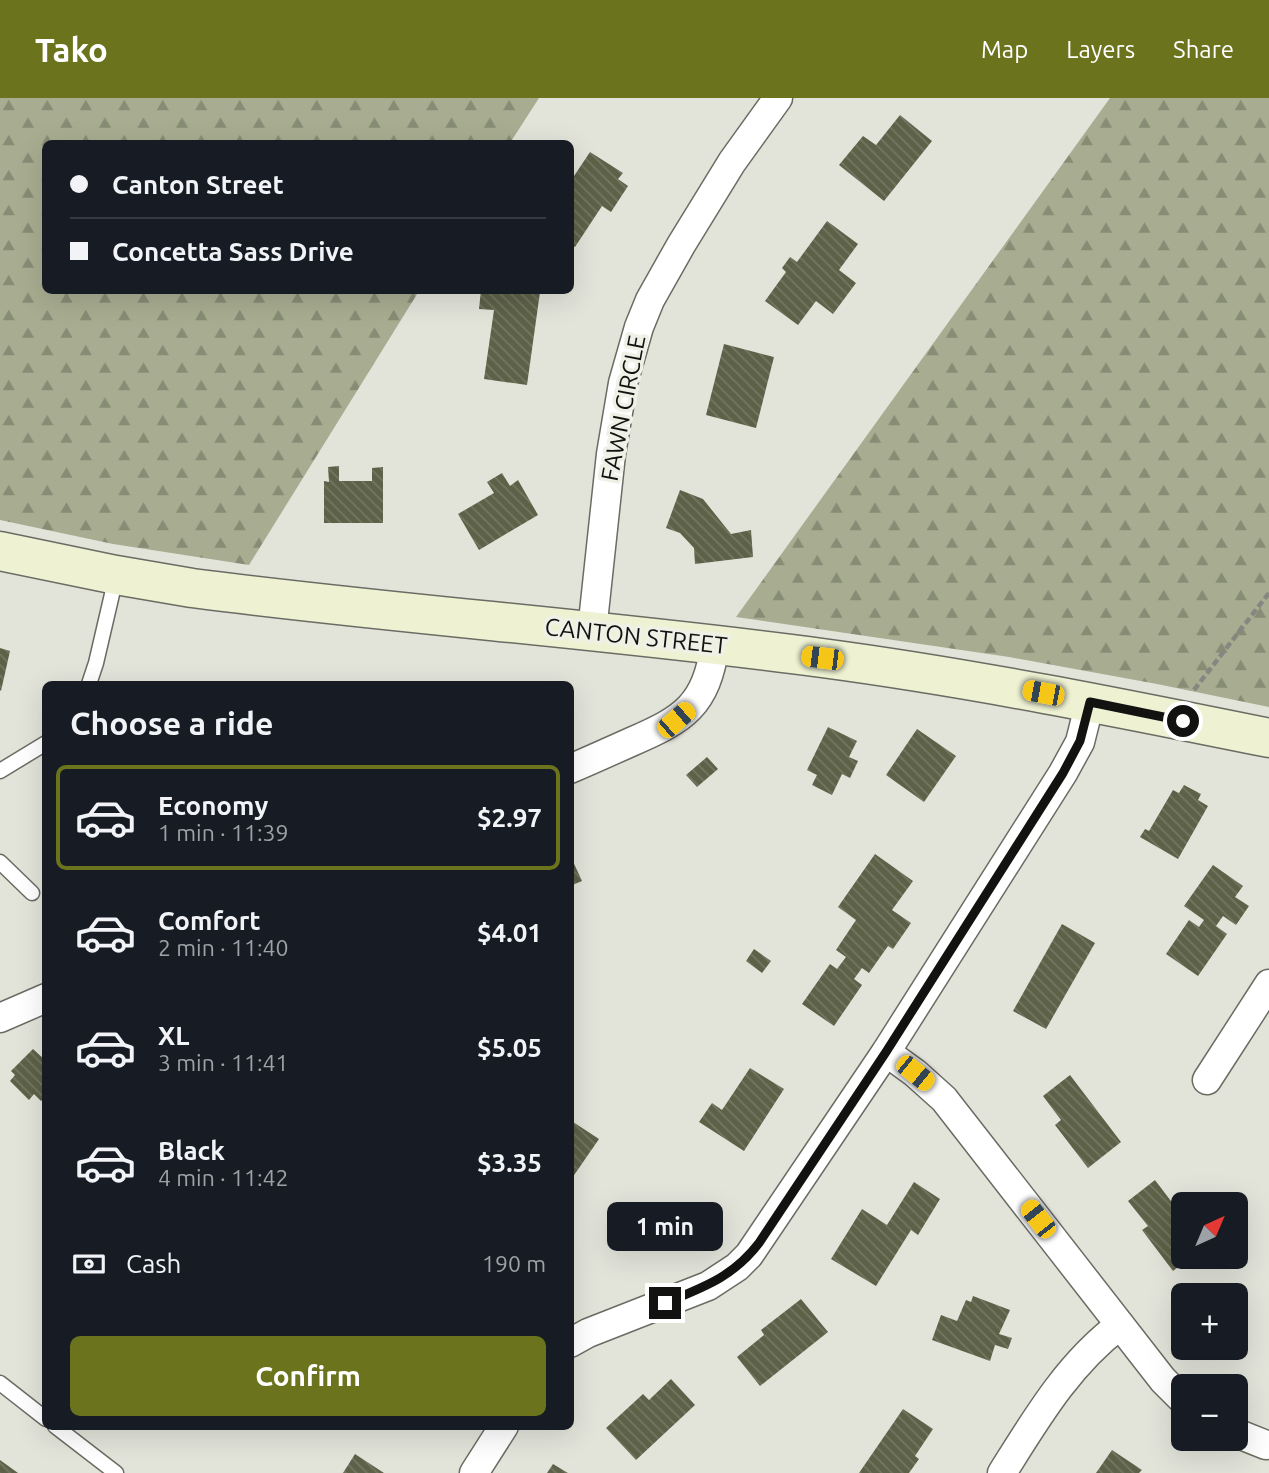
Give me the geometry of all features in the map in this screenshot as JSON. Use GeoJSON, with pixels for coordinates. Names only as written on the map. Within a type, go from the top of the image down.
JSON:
{"type":"FeatureCollection","features":[{"type":"Feature","properties":{"kind":"main road","name":"CANTON STREET"},"geometry":{"type":"LineString","coordinates":[[0,551],[117,575],[236,594],[715,645],[922,673],[1090,702],[1269,738]]}},
{"type":"Feature","properties":{"kind":"street","name":"FAWN CIRCLE"},"geometry":{"type":"LineString","coordinates":[[592,631],[611,454],[623,383],[639,327],[655,291],[687,235],[732,162],[778,98]]}},
{"type":"Feature","properties":{"kind":"street"},"geometry":{"type":"LineString","coordinates":[[574,767],[664,728],[681,716],[697,699],[704,686],[715,645]]}},
{"type":"Feature","properties":{"kind":"street"},"geometry":{"type":"LineString","coordinates":[[574,1341],[708,1286],[737,1267],[759,1243],[886,1052],[1072,758],[1084,729],[1090,702]]}},
{"type":"Feature","properties":{"kind":"street"},"geometry":{"type":"LineString","coordinates":[[1207,1080],[1269,984]]}},
{"type":"Feature","properties":{"kind":"street"},"geometry":{"type":"LineString","coordinates":[[0,1018],[42,1000]]}},
{"type":"Feature","properties":{"kind":"street"},"geometry":{"type":"LineString","coordinates":[[886,1052],[944,1099],[1171,1388]]}},
{"type":"Feature","properties":{"kind":"street"},"geometry":{"type":"LineString","coordinates":[[1002,1473],[1066,1376],[1092,1348],[1120,1325]]}},
{"type":"Feature","properties":{"kind":"street"},"geometry":{"type":"LineString","coordinates":[[474,1473],[501,1430]]}},
{"type":"Feature","properties":{"kind":"street"},"geometry":{"type":"LineString","coordinates":[[1248,1438],[1266,1445]]}},
{"type":"Feature","properties":{"kind":"lane"},"geometry":{"type":"LineString","coordinates":[[90,681],[117,575]]}},
{"type":"Feature","properties":{"kind":"lane"},"geometry":{"type":"LineString","coordinates":[[0,771],[42,745]]}},
{"type":"Feature","properties":{"kind":"lane"},"geometry":{"type":"LineString","coordinates":[[0,862],[32,893]]}},
{"type":"Feature","properties":{"kind":"lane"},"geometry":{"type":"LineString","coordinates":[[0,1383],[42,1416]]}},
{"type":"Feature","properties":{"kind":"lane"},"geometry":{"type":"LineString","coordinates":[[60,1430],[116,1473]]}},
{"type":"Feature","properties":{"kind":"path"},"geometry":{"type":"LineString","coordinates":[[1183,721],[1191,694],[1269,593]]}},
{"type":"Feature","properties":{"kind":"green space"},"geometry":{"type":"Polygon","coordinates":[[[0,98],[539,98],[512,140],[42,140],[42,294],[417,294],[249,565],[113,544],[0,520],[0,98]]]}},
{"type":"Feature","properties":{"kind":"green space"},"geometry":{"type":"Polygon","coordinates":[[[1110,98],[1269,98],[1269,707],[1009,657],[736,617],[1110,98]]]}},
{"type":"Feature","properties":{"kind":"building"},"geometry":{"type":"Polygon","coordinates":[[[900,115],[932,141],[884,201],[839,165],[863,136],[876,145],[900,115]]]}},
{"type":"Feature","properties":{"kind":"building"},"geometry":{"type":"Polygon","coordinates":[[[590,152],[623,173],[618,179],[628,186],[611,212],[602,206],[575,247],[574,246],[574,176],[590,152]]]}},
{"type":"Feature","properties":{"kind":"building"},"geometry":{"type":"Polygon","coordinates":[[[827,221],[858,244],[839,270],[856,283],[833,314],[816,301],[798,325],[765,301],[786,272],[782,268],[790,257],[797,262],[827,221]]]}},
{"type":"Feature","properties":{"kind":"building"},"geometry":{"type":"Polygon","coordinates":[[[481,294],[540,294],[527,385],[484,379],[494,310],[479,309],[481,294]]]}},
{"type":"Feature","properties":{"kind":"building"},"geometry":{"type":"Polygon","coordinates":[[[724,344],[774,357],[756,428],[706,415],[724,344]]]}},
{"type":"Feature","properties":{"kind":"building"},"geometry":{"type":"Polygon","coordinates":[[[339,466],[339,481],[372,481],[372,468],[383,467],[383,523],[324,523],[324,481],[329,482],[328,467],[339,466]]]}},
{"type":"Feature","properties":{"kind":"building"},"geometry":{"type":"Polygon","coordinates":[[[502,473],[510,486],[518,480],[538,515],[479,550],[458,514],[494,493],[487,482],[502,473]]]}},
{"type":"Feature","properties":{"kind":"building"},"geometry":{"type":"Polygon","coordinates":[[[680,490],[703,499],[731,534],[751,530],[753,557],[695,564],[694,548],[680,533],[666,528],[680,490]]]}},
{"type":"Feature","properties":{"kind":"building"},"geometry":{"type":"Polygon","coordinates":[[[0,648],[10,651],[1,691],[0,690],[0,648]]]}},
{"type":"Feature","properties":{"kind":"building"},"geometry":{"type":"Polygon","coordinates":[[[828,727],[857,741],[849,757],[858,761],[850,778],[842,774],[832,795],[812,785],[817,775],[807,770],[828,727]]]}},
{"type":"Feature","properties":{"kind":"building"},"geometry":{"type":"Polygon","coordinates":[[[917,729],[956,756],[924,802],[886,775],[917,729]]]}},
{"type":"Feature","properties":{"kind":"building"},"geometry":{"type":"Polygon","coordinates":[[[707,757],[718,769],[697,787],[686,775],[707,757]]]}},
{"type":"Feature","properties":{"kind":"building"},"geometry":{"type":"Polygon","coordinates":[[[1184,785],[1201,794],[1198,800],[1208,806],[1178,859],[1140,837],[1145,829],[1149,831],[1173,790],[1179,793],[1184,785]]]}},
{"type":"Feature","properties":{"kind":"building"},"geometry":{"type":"Polygon","coordinates":[[[875,854],[913,881],[892,910],[911,923],[893,949],[888,946],[869,973],[862,968],[854,979],[862,985],[834,1026],[802,1004],[830,964],[837,969],[846,957],[836,950],[856,920],[838,907],[875,854]]]}},
{"type":"Feature","properties":{"kind":"building"},"geometry":{"type":"Polygon","coordinates":[[[574,864],[582,881],[574,884],[574,864]]]}},
{"type":"Feature","properties":{"kind":"building"},"geometry":{"type":"Polygon","coordinates":[[[1213,865],[1243,886],[1235,897],[1249,906],[1236,925],[1223,916],[1216,926],[1227,934],[1198,976],[1166,954],[1189,920],[1199,927],[1204,920],[1184,906],[1213,865]]]}},
{"type":"Feature","properties":{"kind":"building"},"geometry":{"type":"Polygon","coordinates":[[[1062,924],[1095,943],[1046,1029],[1013,1011],[1062,924]]]}},
{"type":"Feature","properties":{"kind":"building"},"geometry":{"type":"Polygon","coordinates":[[[754,949],[771,961],[762,973],[746,961],[754,949]]]}},
{"type":"Feature","properties":{"kind":"building"},"geometry":{"type":"Polygon","coordinates":[[[33,1049],[42,1057],[42,1100],[34,1094],[29,1100],[10,1081],[15,1075],[11,1071],[33,1049]]]}},
{"type":"Feature","properties":{"kind":"building"},"geometry":{"type":"Polygon","coordinates":[[[750,1068],[784,1089],[744,1151],[699,1122],[712,1103],[722,1110],[750,1068]]]}},
{"type":"Feature","properties":{"kind":"building"},"geometry":{"type":"Polygon","coordinates":[[[1070,1075],[1121,1142],[1088,1168],[1055,1125],[1061,1120],[1043,1096],[1070,1075]]]}},
{"type":"Feature","properties":{"kind":"building"},"geometry":{"type":"Polygon","coordinates":[[[574,1123],[599,1139],[574,1175],[574,1123]]]}},
{"type":"Feature","properties":{"kind":"building"},"geometry":{"type":"Polygon","coordinates":[[[1155,1180],[1171,1201],[1171,1268],[1142,1230],[1148,1226],[1128,1201],[1155,1180]]]}},
{"type":"Feature","properties":{"kind":"building"},"geometry":{"type":"Polygon","coordinates":[[[914,1182],[940,1199],[918,1235],[911,1230],[876,1286],[831,1259],[862,1209],[887,1225],[914,1182]]]}},
{"type":"Feature","properties":{"kind":"building"},"geometry":{"type":"Polygon","coordinates":[[[973,1296],[1010,1310],[999,1334],[1012,1338],[1008,1349],[995,1345],[990,1361],[932,1340],[941,1315],[957,1321],[966,1300],[971,1302],[973,1296]]]}},
{"type":"Feature","properties":{"kind":"building"},"geometry":{"type":"Polygon","coordinates":[[[801,1299],[828,1332],[760,1386],[737,1357],[764,1335],[761,1330],[801,1299]]]}},
{"type":"Feature","properties":{"kind":"building"},"geometry":{"type":"Polygon","coordinates":[[[671,1379],[695,1405],[636,1460],[606,1428],[643,1394],[649,1400],[671,1379]]]}},
{"type":"Feature","properties":{"kind":"building"},"geometry":{"type":"Polygon","coordinates":[[[903,1409],[933,1429],[915,1456],[919,1459],[909,1473],[859,1473],[903,1409]]]}},
{"type":"Feature","properties":{"kind":"building"},"geometry":{"type":"Polygon","coordinates":[[[1112,1450],[1142,1470],[1139,1473],[1096,1473],[1112,1450]]]}},
{"type":"Feature","properties":{"kind":"building"},"geometry":{"type":"Polygon","coordinates":[[[355,1454],[384,1473],[343,1473],[355,1454]]]}},
{"type":"Feature","properties":{"kind":"building"},"geometry":{"type":"Polygon","coordinates":[[[0,1460],[18,1473],[0,1473],[0,1460]]]}},
{"type":"Feature","properties":{"kind":"building"},"geometry":{"type":"Polygon","coordinates":[[[553,1464],[568,1473],[547,1473],[553,1464]]]}},
{"type":"Feature","properties":{"kind":"route"},"geometry":{"type":"LineString","coordinates":[[665,1303],[724,1277],[759,1243],[886,1052],[1063,773],[1080,741],[1090,702],[1183,721]]}}]}
